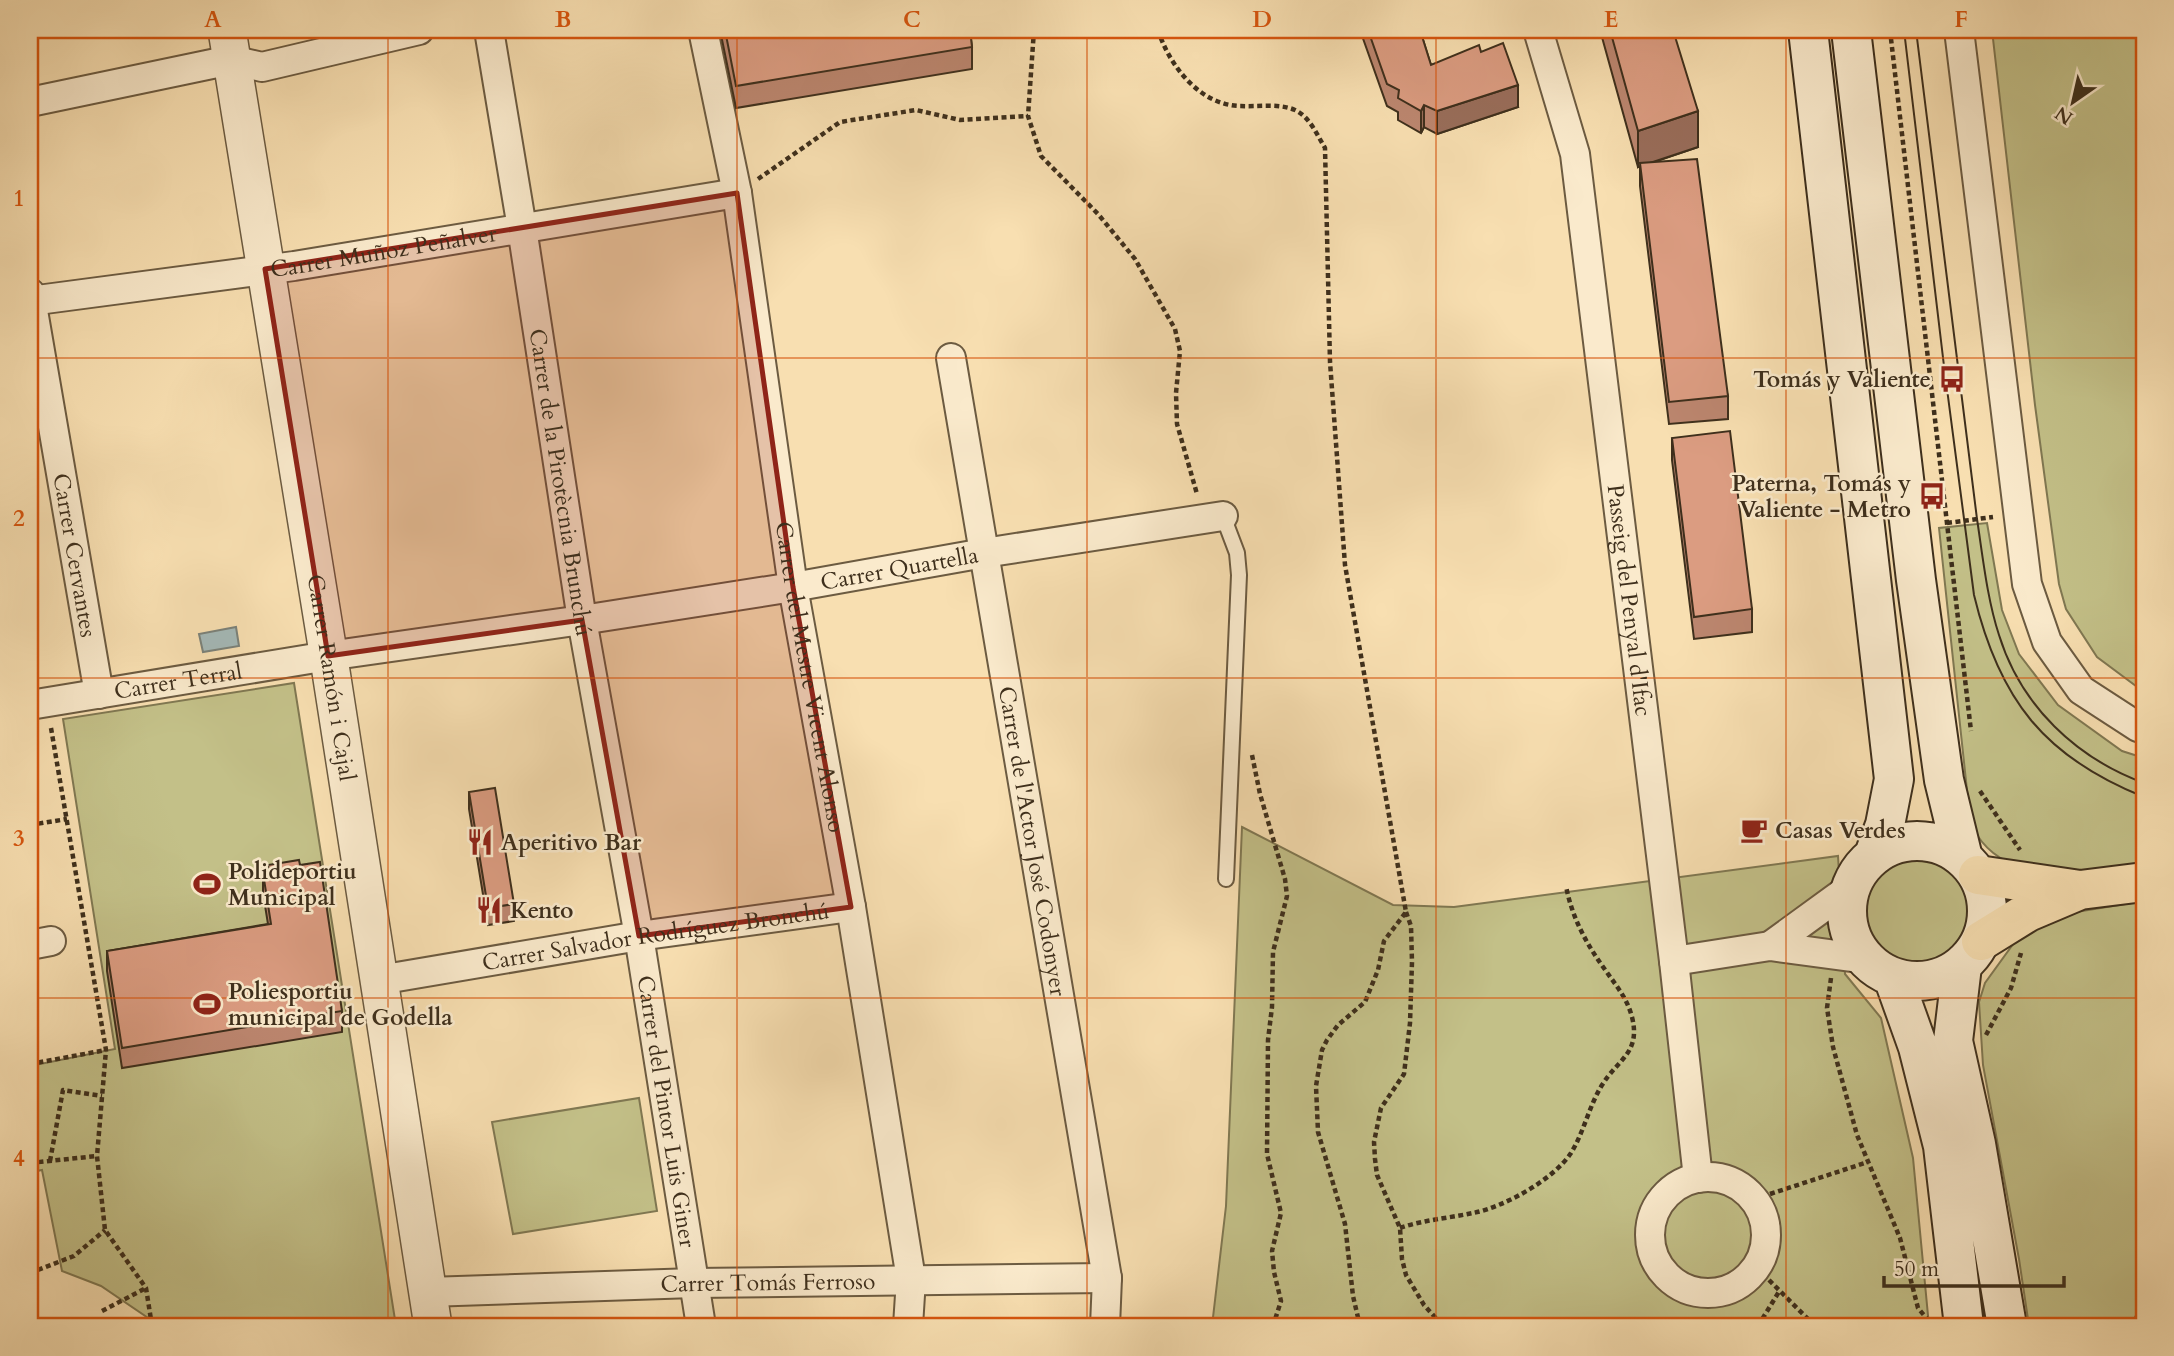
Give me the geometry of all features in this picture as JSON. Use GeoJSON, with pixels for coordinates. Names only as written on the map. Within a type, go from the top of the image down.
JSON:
{"type":"FeatureCollection","features":[{"type":"Feature","properties":{"kind":"main road"},"geometry":{"type":"LineString","coordinates":[[1808,30],[1894,779],[1885,825],[1874,855]]}},
{"type":"Feature","properties":{"kind":"main road"},"geometry":{"type":"LineString","coordinates":[[1851,30],[1916,580],[1944,780],[1970,867],[1986,897],[1987,919],[1972,953],[1953,1041],[1976,1144],[2007,1326]]}},
{"type":"Feature","properties":{"kind":"main road"},"geometry":{"type":"LineString","coordinates":[[1964,1326],[1943,1146],[1918,1047],[1880,968],[1852,938],[1847,913],[1851,887],[1860,870],[1874,855],[1891,846],[1929,842],[1947,848],[1970,867],[2080,890]]}},
{"type":"Feature","properties":{"kind":"main road"},"geometry":{"type":"LineString","coordinates":[[1880,968],[1911,981],[1929,981],[1947,975],[2028,912],[2080,890],[2144,882]]}},
{"type":"Feature","properties":{"kind":"street"},"geometry":{"type":"LineString","coordinates":[[30,102],[229,45],[262,67],[419,30]]}},
{"type":"Feature","properties":{"kind":"street","name":"Carrer de la Pirotècnia Brunchú"},"geometry":{"type":"LineString","coordinates":[[489,30],[582,620],[639,936]]}},
{"type":"Feature","properties":{"kind":"street","name":"Carrer del Mestre Vicent Alonso"},"geometry":{"type":"LineString","coordinates":[[703,30],[737,193],[793,587],[851,907],[911,1279],[908,1326]]}},
{"type":"Feature","properties":{"kind":"street","name":"Passeig del Penyal d'Ifac"},"geometry":{"type":"LineString","coordinates":[[1538,30],[1575,154],[1698,1178]]}},
{"type":"Feature","properties":{"kind":"street"},"geometry":{"type":"LineString","coordinates":[[1959,30],[2027,584],[2047,642],[2081,690],[2144,729]]}},
{"type":"Feature","properties":{"kind":"street","name":"Carrer Ramón i Cajal"},"geometry":{"type":"LineString","coordinates":[[229,45],[431,1309]]}},
{"type":"Feature","properties":{"kind":"street","name":"Carrer Muñoz Peñalver"},"geometry":{"type":"LineString","coordinates":[[30,298],[265,269],[737,193]]}},
{"type":"Feature","properties":{"kind":"street","name":"Carrer Cervantes"},"geometry":{"type":"LineString","coordinates":[[30,298],[99,694]]}},
{"type":"Feature","properties":{"kind":"street","name":"Carrer de l'Actor José Codonyer"},"geometry":{"type":"LineString","coordinates":[[951,358],[1107,1278],[1105,1326]]}},
{"type":"Feature","properties":{"kind":"street","name":"Carrer Quartella"},"geometry":{"type":"LineString","coordinates":[[328,656],[793,587],[984,553],[1214,517]]}},
{"type":"Feature","properties":{"kind":"street","name":"Carrer Terral"},"geometry":{"type":"LineString","coordinates":[[38,704],[328,656]]}},
{"type":"Feature","properties":{"kind":"street"},"geometry":{"type":"LineString","coordinates":[[1770,946],[1851,887]]}},
{"type":"Feature","properties":{"kind":"street","name":"Carrer Salvador Rodríguez Bronchú"},"geometry":{"type":"LineString","coordinates":[[379,980],[639,936],[851,907]]}},
{"type":"Feature","properties":{"kind":"street","name":"Carrer del Pintor Luis Giner"},"geometry":{"type":"LineString","coordinates":[[639,936],[701,1326]]}},
{"type":"Feature","properties":{"kind":"street"},"geometry":{"type":"LineString","coordinates":[[1674,961],[1770,946],[1880,968]]}},
{"type":"Feature","properties":{"kind":"street"},"geometry":{"type":"LineString","coordinates":[[1698,1178],[1720,1178],[1739,1186],[1754,1199],[1764,1217],[1766,1238],[1763,1255],[1753,1273],[1737,1286],[1718,1293],[1699,1293],[1679,1286],[1664,1274],[1653,1256],[1649,1235],[1653,1215],[1663,1197],[1679,1184],[1698,1178]]}},
{"type":"Feature","properties":{"kind":"street","name":"Carrer Tomás Ferroso"},"geometry":{"type":"LineString","coordinates":[[431,1309],[694,1283],[1107,1278]]}},
{"type":"Feature","properties":{"kind":"lane"},"geometry":{"type":"LineString","coordinates":[[1214,517],[1237,553],[1240,575],[1226,879]]}},
{"type":"Feature","properties":{"kind":"path"},"geometry":{"type":"LineString","coordinates":[[1034,30],[1028,116],[1041,156],[1098,214],[1135,259],[1175,329],[1180,351],[1176,393],[1177,424],[1214,517]]}},
{"type":"Feature","properties":{"kind":"path"},"geometry":{"type":"LineString","coordinates":[[1158,30],[1177,68],[1187,80],[1207,95],[1234,106],[1293,109],[1309,123],[1325,148],[1330,362],[1345,565],[1406,912],[1411,926],[1410,1023],[1404,1074],[1381,1108],[1374,1142],[1377,1175],[1400,1228],[1406,1275],[1424,1305],[1443,1326]]}},
{"type":"Feature","properties":{"kind":"path"},"geometry":{"type":"LineString","coordinates":[[737,193],[840,122],[916,110],[960,120],[1028,116]]}},
{"type":"Feature","properties":{"kind":"path"},"geometry":{"type":"LineString","coordinates":[[38,704],[67,819],[106,1050],[97,1156],[105,1230],[146,1288],[152,1326]]}},
{"type":"Feature","properties":{"kind":"path"},"geometry":{"type":"LineString","coordinates":[[1253,742],[1254,770],[1285,879],[1287,896],[1273,952],[1272,1007],[1268,1040],[1267,1154],[1281,1213],[1272,1251],[1273,1272],[1281,1301],[1273,1326]]}},
{"type":"Feature","properties":{"kind":"path"},"geometry":{"type":"LineString","coordinates":[[30,825],[67,819]]}},
{"type":"Feature","properties":{"kind":"path"},"geometry":{"type":"LineString","coordinates":[[1400,1228],[1476,1213],[1542,1181],[1570,1153],[1599,1090],[1610,1072],[1623,1061],[1632,1048],[1633,1020],[1628,1005],[1621,989],[1608,974],[1577,923],[1570,908],[1566,886]]}},
{"type":"Feature","properties":{"kind":"path"},"geometry":{"type":"LineString","coordinates":[[1360,1326],[1353,1296],[1345,1224],[1318,1132],[1318,1068],[1327,1040],[1338,1025],[1365,1002],[1378,970],[1384,941],[1406,912]]}},
{"type":"Feature","properties":{"kind":"path"},"geometry":{"type":"LineString","coordinates":[[1832,975],[1827,1008],[1833,1046],[1857,1136],[1900,1238],[1918,1308],[1933,1326]]}},
{"type":"Feature","properties":{"kind":"path"},"geometry":{"type":"LineString","coordinates":[[30,1064],[106,1050]]}},
{"type":"Feature","properties":{"kind":"path"},"geometry":{"type":"LineString","coordinates":[[50,1161],[63,1090],[103,1096]]}},
{"type":"Feature","properties":{"kind":"path"},"geometry":{"type":"LineString","coordinates":[[30,1163],[97,1156]]}},
{"type":"Feature","properties":{"kind":"path"},"geometry":{"type":"LineString","coordinates":[[1770,1194],[1868,1162]]}},
{"type":"Feature","properties":{"kind":"path"},"geometry":{"type":"LineString","coordinates":[[30,1273],[74,1256],[105,1230]]}},
{"type":"Feature","properties":{"kind":"path"},"geometry":{"type":"LineString","coordinates":[[1769,1280],[1815,1326]]}},
{"type":"Feature","properties":{"kind":"path"},"geometry":{"type":"LineString","coordinates":[[102,1311],[146,1288]]}},
{"type":"Feature","properties":{"kind":"path"},"geometry":{"type":"LineString","coordinates":[[1758,1326],[1780,1290]]}},
{"type":"Feature","properties":{"kind":"highlighted area"},"geometry":{"type":"Polygon","coordinates":[[[737,193],[793,587],[851,907],[639,936],[582,620],[328,656],[265,269],[737,193]]]}},
{"type":"Feature","properties":{"kind":"shaded area"},"geometry":{"type":"Polygon","coordinates":[[[1992,30],[2144,30],[2144,692],[2097,657],[2066,609],[2059,584],[2035,405],[1992,30]]]}},
{"type":"Feature","properties":{"kind":"shaded area"},"geometry":{"type":"Polygon","coordinates":[[[1987,523],[2002,610],[2019,654],[2058,705],[2122,751],[2144,758],[2144,866],[2077,873],[2031,870],[2010,863],[1992,852],[1974,829],[1969,809],[1939,528],[1987,523]]]}},
{"type":"Feature","properties":{"kind":"shaded area"},"geometry":{"type":"Polygon","coordinates":[[[236,627],[239,646],[203,652],[199,634],[236,627]]]}},
{"type":"Feature","properties":{"kind":"shaded area","name":"Polideportiu Municipal"},"geometry":{"type":"Polygon","coordinates":[[[294,683],[396,1326],[160,1326],[101,1286],[62,1271],[42,1170],[32,1172],[30,1163],[30,1066],[115,1049],[63,719],[294,683]]]}},
{"type":"Feature","properties":{"kind":"shaded area"},"geometry":{"type":"Polygon","coordinates":[[[1242,827],[1393,905],[1454,907],[1838,856],[1845,974],[1881,1018],[1913,1158],[1929,1326],[1212,1326],[1226,1206],[1242,827]]]}},
{"type":"Feature","properties":{"kind":"shaded area"},"geometry":{"type":"Polygon","coordinates":[[[1919,859],[1940,864],[1958,875],[1969,893],[1974,914],[1969,935],[1958,953],[1940,964],[1919,969],[1898,964],[1880,953],[1869,935],[1864,914],[1869,893],[1880,875],[1898,864],[1919,859]]]}},
{"type":"Feature","properties":{"kind":"shaded area"},"geometry":{"type":"Polygon","coordinates":[[[2144,901],[2144,1301],[2130,1326],[2029,1326],[1983,1065],[1979,1002],[1985,983],[2019,936],[2045,917],[2144,901]]]}},
{"type":"Feature","properties":{"kind":"shaded area"},"geometry":{"type":"Polygon","coordinates":[[[639,1098],[657,1211],[513,1234],[492,1122],[639,1098]]]}},
{"type":"Feature","properties":{"kind":"building"},"geometry":{"type":"Polygon","coordinates":[[[725,30],[970,30],[972,47],[736,86],[725,30]]]}},
{"type":"Feature","properties":{"kind":"building"},"geometry":{"type":"Polygon","coordinates":[[[1368,30],[1420,30],[1431,65],[1479,45],[1481,52],[1503,43],[1518,85],[1437,111],[1424,105],[1421,111],[1398,98],[1399,90],[1387,84],[1368,30]]]}},
{"type":"Feature","properties":{"kind":"building"},"geometry":{"type":"Polygon","coordinates":[[[1610,30],[1673,30],[1698,111],[1638,131],[1610,30]]]}},
{"type":"Feature","properties":{"kind":"building"},"geometry":{"type":"Polygon","coordinates":[[[1697,159],[1728,396],[1669,402],[1640,163],[1697,159]]]}},
{"type":"Feature","properties":{"kind":"building"},"geometry":{"type":"Polygon","coordinates":[[[1730,431],[1752,609],[1694,617],[1672,438],[1730,431]]]}},
{"type":"Feature","properties":{"kind":"building"},"geometry":{"type":"Polygon","coordinates":[[[495,788],[514,904],[488,908],[469,792],[495,788]]]}},
{"type":"Feature","properties":{"kind":"building"},"geometry":{"type":"Polygon","coordinates":[[[299,860],[300,865],[320,862],[342,1011],[122,1048],[107,951],[271,924],[263,873],[269,871],[268,865],[299,860]]]}},
{"type":"Feature","properties":{"kind":"tram line"},"geometry":{"type":"LineString","coordinates":[[1904,30],[1974,595],[1984,632],[2012,694],[2031,720],[2053,743],[2109,781],[2144,797]]}},
{"type":"Feature","properties":{"kind":"tram line"},"geometry":{"type":"LineString","coordinates":[[1916,30],[1977,519],[1988,592],[1999,635],[2021,685],[2054,726],[2096,759],[2144,783]]}},
{"type":"Feature","properties":{"kind":"place","name":"Tomás y Valiente"},"geometry":{"type":"Point","coordinates":[1952,379]}},
{"type":"Feature","properties":{"kind":"place","name":"Paterna, Tomás y Valiente - Metro"},"geometry":{"type":"Point","coordinates":[1932,496]}},
{"type":"Feature","properties":{"kind":"place","name":"Casas Verdes"},"geometry":{"type":"Point","coordinates":[1754,830]}},
{"type":"Feature","properties":{"kind":"place","name":"Aperitivo Bar"},"geometry":{"type":"Point","coordinates":[480,842]}},
{"type":"Feature","properties":{"kind":"place","name":"Polideportiu Municipal"},"geometry":{"type":"Point","coordinates":[207,884]}},
{"type":"Feature","properties":{"kind":"place","name":"Kento"},"geometry":{"type":"Point","coordinates":[489,910]}},
{"type":"Feature","properties":{"kind":"place","name":"Poliesportiu municipal de Godella"},"geometry":{"type":"Point","coordinates":[207,1004]}}]}
